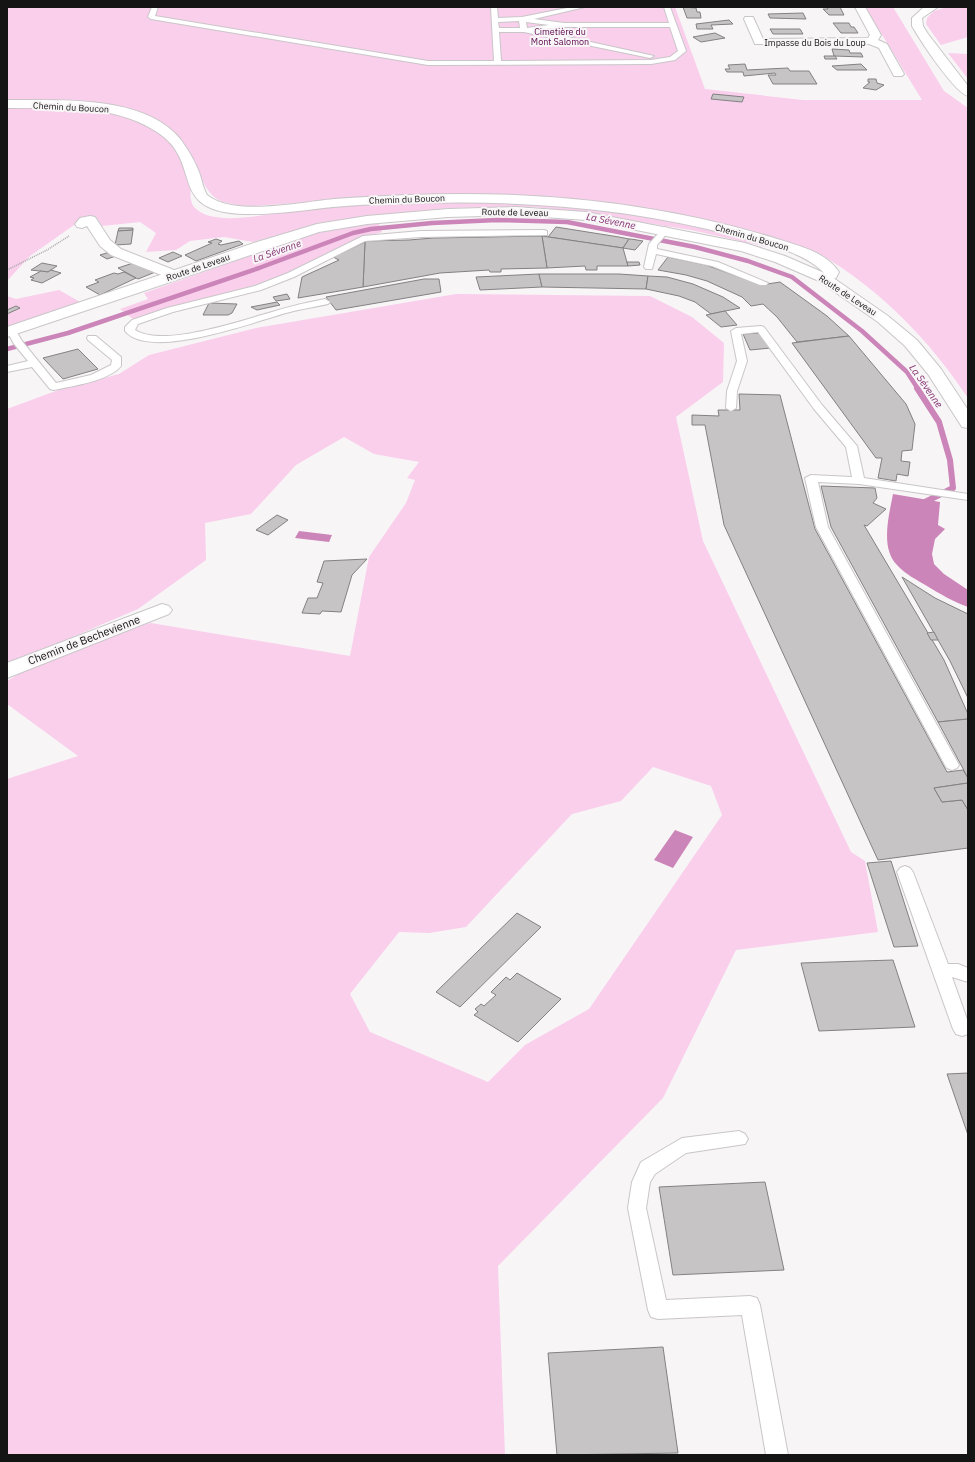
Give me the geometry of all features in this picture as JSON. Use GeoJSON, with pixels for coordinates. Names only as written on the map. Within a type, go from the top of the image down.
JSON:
{"type":"FeatureCollection","features":[{"type":"Feature","properties":{"kind":"street","name":"Impasse du Bois du Loup"},"geometry":{"type":"LineString","coordinates":[[860,7],[876,35],[871,41]]}},
{"type":"Feature","properties":{"kind":"street"},"geometry":{"type":"LineString","coordinates":[[933,7],[919,15],[916,20],[917,24],[922,34],[954,77],[968,92]]}},
{"type":"Feature","properties":{"kind":"street","name":"Impasse du Bois du Loup"},"geometry":{"type":"LineString","coordinates":[[749,19],[759,42],[871,41],[883,46],[898,74]]}},
{"type":"Feature","properties":{"kind":"street","name":"Chemin du Boucon"},"geometry":{"type":"LineString","coordinates":[[7,104],[109,108],[146,120],[164,130],[180,148],[202,197],[210,203],[224,208],[262,210],[361,201],[488,198],[597,206],[705,224],[741,232],[797,251],[817,260],[829,267],[832,272],[831,275],[824,278]]}},
{"type":"Feature","properties":{"kind":"street","name":"Route de Leveau"},"geometry":{"type":"LineString","coordinates":[[12,335],[174,275],[297,234],[339,224],[388,226],[481,211],[538,212],[586,216],[663,233],[763,252],[824,278],[883,319],[911,343],[935,372],[968,423]]}},
{"type":"Feature","properties":{"kind":"street"},"geometry":{"type":"LineString","coordinates":[[82,224],[90,220],[105,243],[116,252],[174,275]]}},
{"type":"Feature","properties":{"kind":"street","name":"Chemin de Bechevienne"},"geometry":{"type":"LineString","coordinates":[[7,671],[162,610]]}},
{"type":"Feature","properties":{"kind":"lane"},"geometry":{"type":"LineString","coordinates":[[155,7],[151,17],[428,63],[651,62],[668,60],[680,55],[682,51],[667,7]]}},
{"type":"Feature","properties":{"kind":"lane"},"geometry":{"type":"LineString","coordinates":[[494,7],[498,63]]}},
{"type":"Feature","properties":{"kind":"lane"},"geometry":{"type":"LineString","coordinates":[[522,20],[582,7]]}},
{"type":"Feature","properties":{"kind":"lane"},"geometry":{"type":"LineString","coordinates":[[495,20],[522,20],[564,24],[673,25]]}},
{"type":"Feature","properties":{"kind":"lane"},"geometry":{"type":"LineString","coordinates":[[522,20],[524,30]]}},
{"type":"Feature","properties":{"kind":"lane"},"geometry":{"type":"LineString","coordinates":[[496,30],[524,30],[564,24]]}},
{"type":"Feature","properties":{"kind":"lane"},"geometry":{"type":"LineString","coordinates":[[524,30],[668,60]]}},
{"type":"Feature","properties":{"kind":"lane"},"geometry":{"type":"LineString","coordinates":[[325,302],[286,310],[232,326],[174,339],[147,340],[133,336],[130,332],[130,327],[135,322],[170,310],[258,288],[292,275],[388,226],[544,233]]}},
{"type":"Feature","properties":{"kind":"lane"},"geometry":{"type":"LineString","coordinates":[[649,266],[652,247],[663,233]]}},
{"type":"Feature","properties":{"kind":"lane"},"geometry":{"type":"LineString","coordinates":[[652,247],[715,264],[763,283]]}},
{"type":"Feature","properties":{"kind":"lane"},"geometry":{"type":"LineString","coordinates":[[731,408],[732,391],[742,361],[736,331],[761,329],[818,407],[851,446],[859,481]]}},
{"type":"Feature","properties":{"kind":"lane"},"geometry":{"type":"LineString","coordinates":[[12,335],[54,387],[110,371],[116,366],[117,359],[92,338]]}},
{"type":"Feature","properties":{"kind":"lane"},"geometry":{"type":"LineString","coordinates":[[7,369],[35,363]]}},
{"type":"Feature","properties":{"kind":"lane"},"geometry":{"type":"LineString","coordinates":[[952,765],[822,527],[811,478],[859,481],[968,496]]}},
{"type":"Feature","properties":{"kind":"lane"},"geometry":{"type":"LineString","coordinates":[[905,872],[962,1029]]}},
{"type":"Feature","properties":{"kind":"lane"},"geometry":{"type":"LineString","coordinates":[[942,971],[958,970],[968,976]]}},
{"type":"Feature","properties":{"kind":"lane"},"geometry":{"type":"LineString","coordinates":[[739,1139],[682,1146],[648,1168],[641,1182],[637,1208],[658,1310],[750,1305],[777,1455]]}},
{"type":"Feature","properties":{"kind":"path"},"geometry":{"type":"LineString","coordinates":[[7,270],[62,242],[82,224]]}},
{"type":"Feature","properties":{"kind":"green space","name":"Cimetière du Mont Salomon"},"geometry":{"type":"Polygon","coordinates":[[[7,7],[675,7],[705,89],[803,100],[922,100],[865,7],[893,7],[944,91],[968,108],[968,398],[938,357],[921,337],[885,301],[845,270],[814,251],[765,235],[686,216],[597,202],[552,198],[478,195],[403,197],[254,206],[240,205],[221,201],[214,196],[204,183],[194,160],[183,163],[190,178],[190,194],[192,204],[204,214],[218,217],[252,217],[342,204],[450,200],[513,201],[587,207],[625,212],[699,227],[770,246],[767,247],[691,230],[570,211],[534,207],[502,207],[449,208],[369,216],[324,222],[253,242],[224,237],[190,241],[176,250],[146,252],[156,233],[140,222],[102,226],[96,217],[84,218],[30,256],[7,281],[7,7]]]}},
{"type":"Feature","properties":{"kind":"green space"},"geometry":{"type":"Polygon","coordinates":[[[947,7],[968,7],[968,37],[941,45],[926,24],[927,18],[934,11],[947,7]]]}},
{"type":"Feature","properties":{"kind":"green space"},"geometry":{"type":"Polygon","coordinates":[[[948,53],[968,54],[968,79],[948,53]]]}},
{"type":"Feature","properties":{"kind":"green space"},"geometry":{"type":"Polygon","coordinates":[[[378,222],[382,232],[355,240],[303,267],[273,280],[133,319],[120,309],[148,299],[144,293],[312,234],[378,222]]]}},
{"type":"Feature","properties":{"kind":"green space"},"geometry":{"type":"Polygon","coordinates":[[[59,290],[82,303],[38,319],[7,327],[7,296],[16,299],[59,290]]]}},
{"type":"Feature","properties":{"kind":"green space"},"geometry":{"type":"Polygon","coordinates":[[[456,294],[650,296],[692,317],[724,343],[723,382],[676,417],[703,541],[851,852],[865,861],[878,932],[736,950],[663,1098],[498,1266],[505,1455],[7,1455],[7,779],[78,756],[7,704],[7,681],[30,667],[138,626],[151,623],[350,656],[369,557],[406,503],[415,480],[407,478],[419,462],[374,454],[344,437],[296,465],[251,514],[205,523],[206,560],[138,609],[7,665],[7,409],[61,389],[119,374],[149,355],[256,328],[456,294]],[[653,767],[621,801],[572,814],[466,927],[429,933],[399,932],[350,994],[370,1032],[488,1082],[525,1045],[589,1009],[722,815],[711,786],[653,767]]]}},
{"type":"Feature","properties":{"kind":"shaded area"},"geometry":{"type":"Polygon","coordinates":[[[893,494],[940,502],[938,525],[945,529],[935,539],[932,554],[934,564],[944,574],[968,590],[968,607],[947,598],[911,577],[897,565],[892,558],[887,541],[887,531],[893,494]]]}},
{"type":"Feature","properties":{"kind":"shaded area"},"geometry":{"type":"Polygon","coordinates":[[[299,531],[332,535],[329,542],[295,538],[299,531]]]}},
{"type":"Feature","properties":{"kind":"shaded area"},"geometry":{"type":"Polygon","coordinates":[[[675,830],[693,837],[673,868],[654,860],[675,830]]]}},
{"type":"Feature","properties":{"kind":"building"},"geometry":{"type":"Polygon","coordinates":[[[683,7],[696,8],[697,12],[700,12],[701,18],[687,18],[683,7]]]}},
{"type":"Feature","properties":{"kind":"building"},"geometry":{"type":"Polygon","coordinates":[[[827,7],[840,7],[844,15],[829,15],[823,9],[828,9],[827,7]]]}},
{"type":"Feature","properties":{"kind":"building"},"geometry":{"type":"Polygon","coordinates":[[[803,13],[806,19],[770,18],[768,14],[803,13]]]}},
{"type":"Feature","properties":{"kind":"building"},"geometry":{"type":"Polygon","coordinates":[[[729,20],[733,24],[711,25],[713,29],[697,29],[696,24],[729,20]]]}},
{"type":"Feature","properties":{"kind":"building"},"geometry":{"type":"Polygon","coordinates":[[[833,23],[849,23],[858,33],[841,33],[833,23]]]}},
{"type":"Feature","properties":{"kind":"building"},"geometry":{"type":"Polygon","coordinates":[[[770,29],[800,29],[803,34],[773,34],[770,29]]]}},
{"type":"Feature","properties":{"kind":"building"},"geometry":{"type":"Polygon","coordinates":[[[715,33],[725,38],[701,42],[693,37],[715,33]]]}},
{"type":"Feature","properties":{"kind":"building"},"geometry":{"type":"Polygon","coordinates":[[[832,49],[849,50],[850,53],[861,53],[863,57],[834,56],[832,49]]]}},
{"type":"Feature","properties":{"kind":"building"},"geometry":{"type":"Polygon","coordinates":[[[824,56],[835,56],[837,59],[825,59],[824,56]]]}},
{"type":"Feature","properties":{"kind":"building"},"geometry":{"type":"Polygon","coordinates":[[[745,64],[747,70],[788,68],[790,71],[809,71],[817,84],[773,84],[768,75],[776,75],[775,73],[744,76],[743,72],[727,72],[725,69],[730,69],[728,65],[745,64]]]}},
{"type":"Feature","properties":{"kind":"building"},"geometry":{"type":"Polygon","coordinates":[[[861,64],[867,70],[837,70],[832,66],[861,64]]]}},
{"type":"Feature","properties":{"kind":"building"},"geometry":{"type":"Polygon","coordinates":[[[868,79],[876,79],[877,83],[884,85],[876,90],[863,88],[870,82],[868,82],[868,79]]]}},
{"type":"Feature","properties":{"kind":"building"},"geometry":{"type":"Polygon","coordinates":[[[713,94],[744,97],[742,102],[711,99],[713,94]]]}},
{"type":"Feature","properties":{"kind":"building"},"geometry":{"type":"Polygon","coordinates":[[[556,227],[629,239],[623,248],[548,237],[556,227]]]}},
{"type":"Feature","properties":{"kind":"building"},"geometry":{"type":"Polygon","coordinates":[[[119,228],[133,228],[133,230],[118,231],[119,228]]]}},
{"type":"Feature","properties":{"kind":"building"},"geometry":{"type":"Polygon","coordinates":[[[133,230],[131,244],[115,245],[118,231],[133,230]]]}},
{"type":"Feature","properties":{"kind":"building"},"geometry":{"type":"Polygon","coordinates":[[[542,236],[623,248],[628,266],[597,266],[597,270],[586,270],[585,266],[547,268],[542,236]]]}},
{"type":"Feature","properties":{"kind":"building"},"geometry":{"type":"Polygon","coordinates":[[[542,236],[547,268],[501,269],[501,272],[490,272],[489,270],[440,273],[363,287],[365,241],[542,236]]]}},
{"type":"Feature","properties":{"kind":"building"},"geometry":{"type":"Polygon","coordinates":[[[216,239],[222,241],[218,244],[221,245],[239,241],[243,244],[196,261],[185,255],[212,243],[208,242],[216,239]]]}},
{"type":"Feature","properties":{"kind":"building"},"geometry":{"type":"Polygon","coordinates":[[[629,239],[643,241],[635,250],[623,248],[629,239]]]}},
{"type":"Feature","properties":{"kind":"building"},"geometry":{"type":"Polygon","coordinates":[[[365,242],[363,287],[298,298],[302,277],[339,260],[333,257],[365,242]]]}},
{"type":"Feature","properties":{"kind":"building"},"geometry":{"type":"Polygon","coordinates":[[[113,251],[119,255],[107,259],[100,255],[113,251]]]}},
{"type":"Feature","properties":{"kind":"building"},"geometry":{"type":"Polygon","coordinates":[[[173,252],[182,256],[168,262],[159,258],[173,252]]]}},
{"type":"Feature","properties":{"kind":"building"},"geometry":{"type":"Polygon","coordinates":[[[668,257],[706,265],[761,285],[780,282],[827,316],[849,336],[797,342],[777,317],[763,304],[751,306],[742,297],[707,281],[686,275],[658,270],[668,257]]]}},
{"type":"Feature","properties":{"kind":"building"},"geometry":{"type":"Polygon","coordinates":[[[139,261],[158,271],[138,279],[118,268],[139,261]]]}},
{"type":"Feature","properties":{"kind":"building"},"geometry":{"type":"Polygon","coordinates":[[[627,262],[639,262],[640,265],[628,266],[627,262]]]}},
{"type":"Feature","properties":{"kind":"building"},"geometry":{"type":"Polygon","coordinates":[[[42,263],[57,266],[48,272],[31,270],[42,263]]]}},
{"type":"Feature","properties":{"kind":"building"},"geometry":{"type":"Polygon","coordinates":[[[51,270],[61,273],[42,283],[31,280],[34,278],[30,277],[41,271],[48,272],[51,270]]]}},
{"type":"Feature","properties":{"kind":"building"},"geometry":{"type":"Polygon","coordinates":[[[124,272],[136,278],[100,295],[86,287],[99,282],[95,280],[114,273],[118,274],[124,272]]]}},
{"type":"Feature","properties":{"kind":"building"},"geometry":{"type":"Polygon","coordinates":[[[539,274],[542,287],[480,290],[476,277],[539,274]]]}},
{"type":"Feature","properties":{"kind":"building"},"geometry":{"type":"Polygon","coordinates":[[[539,274],[619,274],[648,276],[646,289],[542,287],[539,274]]]}},
{"type":"Feature","properties":{"kind":"building"},"geometry":{"type":"Polygon","coordinates":[[[648,276],[667,277],[693,284],[723,297],[740,308],[711,314],[695,302],[679,296],[646,289],[648,276]]]}},
{"type":"Feature","properties":{"kind":"building"},"geometry":{"type":"Polygon","coordinates":[[[424,279],[439,279],[441,292],[336,310],[326,297],[424,279]]]}},
{"type":"Feature","properties":{"kind":"building"},"geometry":{"type":"Polygon","coordinates":[[[287,294],[290,299],[276,301],[273,297],[287,294]]]}},
{"type":"Feature","properties":{"kind":"building"},"geometry":{"type":"Polygon","coordinates":[[[277,302],[280,305],[257,310],[251,307],[277,302]]]}},
{"type":"Feature","properties":{"kind":"building"},"geometry":{"type":"Polygon","coordinates":[[[209,303],[237,304],[232,313],[228,315],[203,315],[209,303]]]}},
{"type":"Feature","properties":{"kind":"building"},"geometry":{"type":"Polygon","coordinates":[[[16,306],[20,308],[7,314],[7,310],[16,306]]]}},
{"type":"Feature","properties":{"kind":"building"},"geometry":{"type":"Polygon","coordinates":[[[725,311],[737,325],[721,327],[706,315],[725,311]]]}},
{"type":"Feature","properties":{"kind":"building"},"geometry":{"type":"Polygon","coordinates":[[[759,333],[771,348],[750,350],[743,334],[759,333]]]}},
{"type":"Feature","properties":{"kind":"building"},"geometry":{"type":"Polygon","coordinates":[[[849,336],[906,404],[915,424],[912,450],[902,451],[901,461],[910,462],[908,476],[897,474],[896,481],[878,478],[882,458],[876,458],[792,343],[849,336]]]}},
{"type":"Feature","properties":{"kind":"building"},"geometry":{"type":"Polygon","coordinates":[[[78,349],[98,369],[63,379],[43,358],[78,349]]]}},
{"type":"Feature","properties":{"kind":"building"},"geometry":{"type":"Polygon","coordinates":[[[739,394],[780,395],[815,529],[947,772],[963,770],[968,778],[968,783],[934,788],[942,802],[962,800],[968,810],[968,848],[878,860],[724,525],[705,425],[692,425],[692,415],[719,416],[718,410],[740,410],[739,394]]]}},
{"type":"Feature","properties":{"kind":"building"},"geometry":{"type":"Polygon","coordinates":[[[821,486],[875,488],[877,498],[873,503],[886,509],[867,526],[864,525],[944,660],[968,714],[968,719],[938,722],[831,527],[821,486]]]}},
{"type":"Feature","properties":{"kind":"building"},"geometry":{"type":"Polygon","coordinates":[[[277,515],[288,520],[268,535],[256,530],[277,515]]]}},
{"type":"Feature","properties":{"kind":"building"},"geometry":{"type":"Polygon","coordinates":[[[367,559],[352,575],[341,612],[322,611],[320,614],[302,613],[308,598],[317,598],[323,583],[317,582],[324,561],[367,559]]]}},
{"type":"Feature","properties":{"kind":"building"},"geometry":{"type":"Polygon","coordinates":[[[902,577],[935,598],[968,614],[968,698],[950,661],[902,577]]]}},
{"type":"Feature","properties":{"kind":"building"},"geometry":{"type":"Polygon","coordinates":[[[934,632],[938,640],[931,640],[927,633],[934,632]]]}},
{"type":"Feature","properties":{"kind":"building"},"geometry":{"type":"Polygon","coordinates":[[[968,719],[968,778],[938,722],[968,719]]]}},
{"type":"Feature","properties":{"kind":"building"},"geometry":{"type":"Polygon","coordinates":[[[968,783],[968,810],[962,800],[942,802],[934,788],[968,783]]]}},
{"type":"Feature","properties":{"kind":"building"},"geometry":{"type":"Polygon","coordinates":[[[891,861],[918,946],[894,947],[867,863],[891,861]]]}},
{"type":"Feature","properties":{"kind":"building"},"geometry":{"type":"Polygon","coordinates":[[[517,913],[541,927],[460,1007],[436,992],[517,913]]]}},
{"type":"Feature","properties":{"kind":"building"},"geometry":{"type":"Polygon","coordinates":[[[893,960],[915,1027],[819,1031],[801,963],[893,960]]]}},
{"type":"Feature","properties":{"kind":"building"},"geometry":{"type":"Polygon","coordinates":[[[517,973],[561,999],[518,1042],[474,1015],[478,1012],[475,1009],[481,1004],[484,1006],[496,995],[491,992],[506,977],[510,980],[517,973]]]}},
{"type":"Feature","properties":{"kind":"building"},"geometry":{"type":"Polygon","coordinates":[[[968,1073],[968,1135],[947,1074],[968,1073]]]}},
{"type":"Feature","properties":{"kind":"building"},"geometry":{"type":"Polygon","coordinates":[[[765,1182],[784,1270],[673,1275],[659,1187],[765,1182]]]}},
{"type":"Feature","properties":{"kind":"building"},"geometry":{"type":"Polygon","coordinates":[[[663,1347],[678,1453],[557,1455],[548,1353],[663,1347]]]}},
{"type":"Feature","properties":{"kind":"waterway","name":"La Sévenne"},"geometry":{"type":"LineString","coordinates":[[7,349],[68,333],[259,268],[353,233],[371,229],[432,223],[497,220],[567,222],[695,247],[748,261],[792,277],[862,331],[907,372],[918,389]]}},
{"type":"Feature","properties":{"kind":"waterway","name":"La Sévenne"},"geometry":{"type":"LineString","coordinates":[[917,388],[939,422],[950,460],[953,488],[921,504]]}}]}
